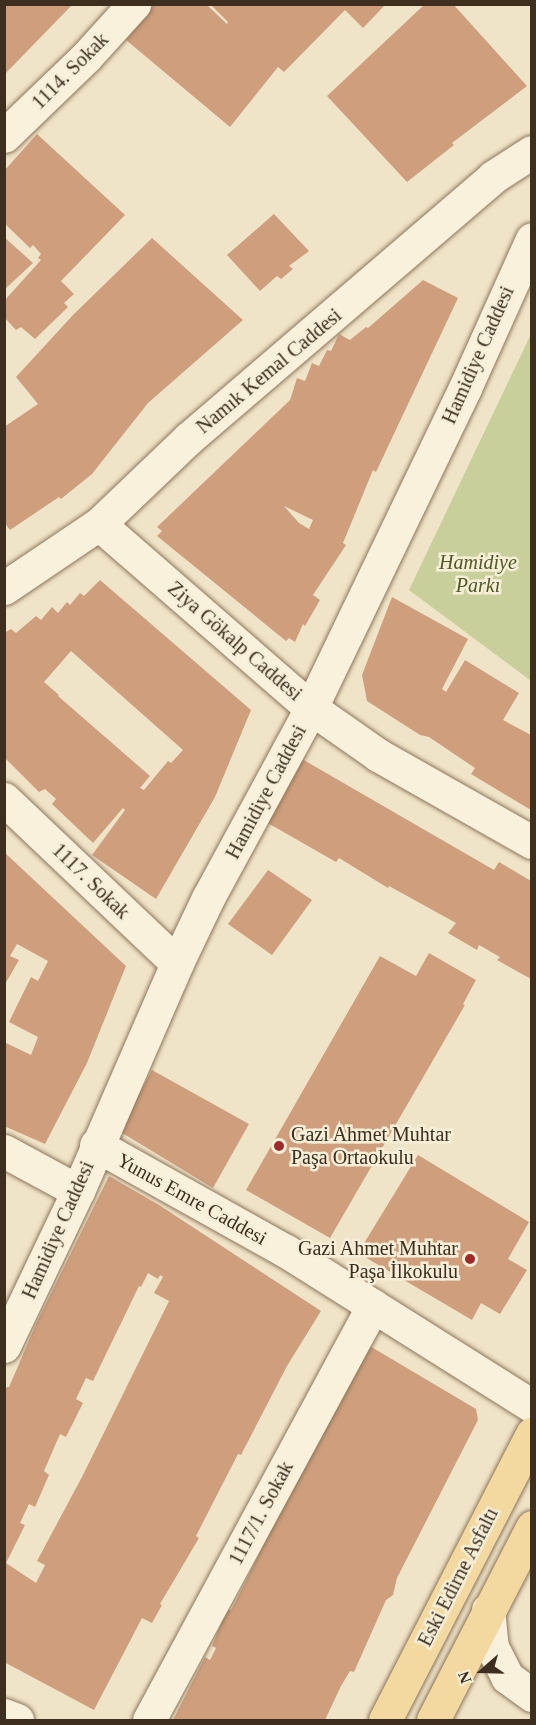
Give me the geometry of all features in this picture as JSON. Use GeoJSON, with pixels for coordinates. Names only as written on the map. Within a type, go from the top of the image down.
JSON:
{"type":"FeatureCollection","features":[{"type":"Feature","properties":{"kind":"main road","name":"Eski Edirne Asfaltı"},"geometry":{"type":"LineString","coordinates":[[385,1720],[531,1434]]}},
{"type":"Feature","properties":{"kind":"main road"},"geometry":{"type":"LineString","coordinates":[[433,1720],[531,1527]]}},
{"type":"Feature","properties":{"kind":"street","name":"1114. Sokak"},"geometry":{"type":"LineString","coordinates":[[4,136],[86,57],[134,4]]}},
{"type":"Feature","properties":{"kind":"street","name":"Namık Kemal Caddesi"},"geometry":{"type":"LineString","coordinates":[[4,588],[99,524],[189,438],[493,177],[531,152]]}},
{"type":"Feature","properties":{"kind":"street","name":"Hamidiye Caddesi"},"geometry":{"type":"LineString","coordinates":[[4,1346],[78,1191],[96,1145],[177,963],[311,708],[465,388],[531,239]]}},
{"type":"Feature","properties":{"kind":"street","name":"Ziya Gökalp Caddesi"},"geometry":{"type":"LineString","coordinates":[[99,524],[311,708],[378,755],[531,842]]}},
{"type":"Feature","properties":{"kind":"street","name":"1117. Sokak"},"geometry":{"type":"LineString","coordinates":[[4,799],[177,963]]}},
{"type":"Feature","properties":{"kind":"street","name":"Yunus Emre Caddesi"},"geometry":{"type":"LineString","coordinates":[[96,1145],[286,1251],[531,1406]]}},
{"type":"Feature","properties":{"kind":"street"},"geometry":{"type":"LineString","coordinates":[[4,1151],[78,1191]]}},
{"type":"Feature","properties":{"kind":"street","name":"1117/1. Sokak"},"geometry":{"type":"LineString","coordinates":[[148,1720],[373,1306]]}},
{"type":"Feature","properties":{"kind":"street"},"geometry":{"type":"LineString","coordinates":[[488,1611],[492,1647],[507,1677],[531,1695]]}},
{"type":"Feature","properties":{"kind":"street"},"geometry":{"type":"LineString","coordinates":[[4,1715],[17,1720]]}},
{"type":"Feature","properties":{"kind":"green space","name":"Hamidiye Parkı"},"geometry":{"type":"Polygon","coordinates":[[[531,334],[531,681],[409,590],[531,334]]]}},
{"type":"Feature","properties":{"kind":"building"},"geometry":{"type":"Polygon","coordinates":[[[4,4],[73,4],[4,75],[4,4]]]}},
{"type":"Feature","properties":{"kind":"building"},"geometry":{"type":"Polygon","coordinates":[[[154,4],[206,4],[227,24],[228,22],[210,4],[386,4],[363,28],[345,10],[284,72],[278,67],[230,127],[126,40],[154,4]]]}},
{"type":"Feature","properties":{"kind":"building"},"geometry":{"type":"Polygon","coordinates":[[[425,4],[453,4],[527,86],[452,143],[454,145],[407,182],[327,96],[425,4]]]}},
{"type":"Feature","properties":{"kind":"building"},"geometry":{"type":"Polygon","coordinates":[[[37,134],[125,215],[61,281],[74,294],[64,303],[68,307],[35,339],[21,327],[16,330],[4,317],[4,301],[41,260],[38,258],[41,254],[33,245],[30,248],[4,223],[4,171],[37,134]]]}},
{"type":"Feature","properties":{"kind":"building"},"geometry":{"type":"Polygon","coordinates":[[[274,214],[309,251],[289,266],[293,269],[281,279],[277,276],[260,291],[227,255],[274,214]]]}},
{"type":"Feature","properties":{"kind":"building"},"geometry":{"type":"Polygon","coordinates":[[[4,237],[33,263],[4,290],[4,237]]]}},
{"type":"Feature","properties":{"kind":"building"},"geometry":{"type":"Polygon","coordinates":[[[152,238],[243,320],[148,403],[92,474],[61,499],[59,497],[10,530],[4,522],[4,427],[38,404],[16,377],[73,315],[152,238]]]}},
{"type":"Feature","properties":{"kind":"building"},"geometry":{"type":"Polygon","coordinates":[[[423,280],[458,298],[376,472],[373,470],[343,543],[346,545],[313,595],[320,600],[305,626],[303,624],[295,642],[289,638],[286,641],[157,536],[162,531],[157,527],[290,400],[297,378],[305,381],[312,363],[319,366],[327,350],[331,351],[339,334],[350,340],[366,327],[368,328],[423,280]],[[284,506],[299,523],[309,529],[313,520],[284,506]]]}},
{"type":"Feature","properties":{"kind":"building"},"geometry":{"type":"Polygon","coordinates":[[[100,580],[251,710],[215,797],[156,899],[92,855],[125,810],[123,808],[93,843],[52,804],[56,799],[45,789],[39,792],[4,757],[4,633],[11,629],[16,633],[36,616],[41,620],[52,607],[58,613],[67,602],[70,605],[80,593],[84,596],[100,580]],[[71,651],[44,682],[150,776],[140,788],[144,790],[168,761],[171,763],[183,750],[71,651]]]}},
{"type":"Feature","properties":{"kind":"building"},"geometry":{"type":"Polygon","coordinates":[[[392,597],[468,639],[442,689],[446,692],[465,660],[519,693],[503,720],[531,735],[531,810],[471,774],[475,768],[429,737],[420,735],[367,701],[362,675],[392,597]]]}},
{"type":"Feature","properties":{"kind":"building"},"geometry":{"type":"Polygon","coordinates":[[[302,759],[494,870],[499,862],[531,881],[531,979],[497,960],[500,957],[479,945],[477,950],[448,933],[456,923],[389,886],[388,888],[339,858],[336,862],[266,822],[302,759]]]}},
{"type":"Feature","properties":{"kind":"building"},"geometry":{"type":"Polygon","coordinates":[[[4,852],[126,966],[87,1063],[45,1144],[4,1126],[4,1042],[31,1055],[38,1037],[9,1022],[31,977],[38,981],[48,961],[17,944],[10,956],[19,960],[4,986],[4,852]]]}},
{"type":"Feature","properties":{"kind":"building"},"geometry":{"type":"Polygon","coordinates":[[[268,870],[312,900],[272,955],[228,924],[268,870]]]}},
{"type":"Feature","properties":{"kind":"building"},"geometry":{"type":"Polygon","coordinates":[[[429,953],[476,980],[463,1004],[465,1005],[330,1238],[246,1190],[380,956],[416,976],[429,953]]]}},
{"type":"Feature","properties":{"kind":"building"},"geometry":{"type":"Polygon","coordinates":[[[152,1070],[249,1124],[213,1188],[119,1131],[152,1070]]]}},
{"type":"Feature","properties":{"kind":"building"},"geometry":{"type":"Polygon","coordinates":[[[418,1155],[529,1222],[508,1259],[527,1270],[500,1314],[481,1303],[472,1320],[358,1253],[418,1155]]]}},
{"type":"Feature","properties":{"kind":"building"},"geometry":{"type":"Polygon","coordinates":[[[109,1176],[159,1205],[321,1311],[287,1366],[241,1455],[238,1454],[196,1536],[199,1538],[160,1604],[162,1605],[152,1623],[142,1618],[94,1710],[4,1662],[4,1392],[9,1387],[37,1322],[109,1176]],[[148,1273],[141,1287],[139,1286],[93,1381],[86,1378],[76,1399],[83,1403],[66,1437],[60,1434],[44,1471],[49,1475],[35,1507],[29,1504],[20,1523],[25,1525],[6,1563],[36,1583],[45,1565],[37,1561],[83,1475],[169,1301],[154,1293],[163,1277],[160,1275],[158,1279],[148,1273]]]}},
{"type":"Feature","properties":{"kind":"building"},"geometry":{"type":"Polygon","coordinates":[[[363,1342],[476,1409],[478,1420],[397,1578],[393,1595],[386,1600],[354,1672],[350,1671],[325,1720],[173,1720],[205,1657],[210,1660],[216,1648],[212,1646],[227,1609],[231,1610],[244,1585],[363,1342]]]}},
{"type":"Feature","properties":{"kind":"place","name":"Gazi Ahmet Muhtar Paşa Ortaokulu"},"geometry":{"type":"Point","coordinates":[279,1146]}},
{"type":"Feature","properties":{"kind":"place","name":"Gazi Ahmet Muhtar Paşa İlkokulu"},"geometry":{"type":"Point","coordinates":[470,1259]}}]}
